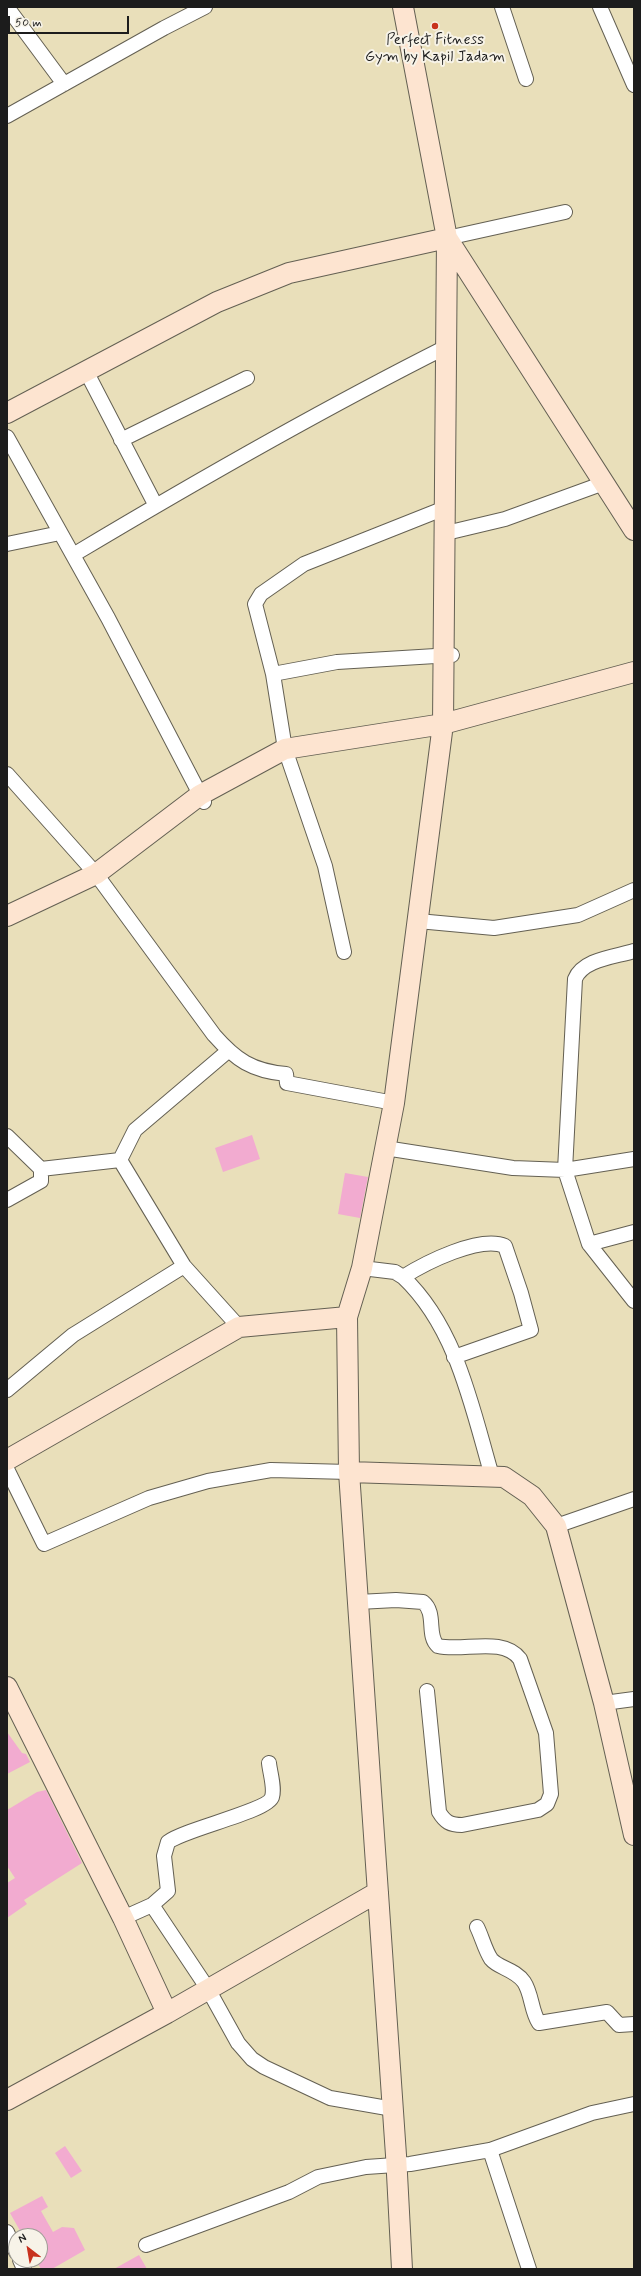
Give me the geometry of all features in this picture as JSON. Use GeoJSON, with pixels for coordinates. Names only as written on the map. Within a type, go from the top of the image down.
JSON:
{"type":"FeatureCollection","features":[{"type":"Feature","properties":{"kind":"street"},"geometry":{"type":"LineString","coordinates":[[7,7],[64,84]]}},
{"type":"Feature","properties":{"kind":"street"},"geometry":{"type":"LineString","coordinates":[[7,116],[164,28],[205,7]]}},
{"type":"Feature","properties":{"kind":"street"},"geometry":{"type":"LineString","coordinates":[[502,7],[526,79]]}},
{"type":"Feature","properties":{"kind":"street"},"geometry":{"type":"LineString","coordinates":[[600,7],[634,85]]}},
{"type":"Feature","properties":{"kind":"street"},"geometry":{"type":"LineString","coordinates":[[402,2269],[397,2165],[349,1472],[347,1317],[362,1268],[394,1103],[442,724],[448,654],[443,534],[447,238],[406,8]]}},
{"type":"Feature","properties":{"kind":"street"},"geometry":{"type":"LineString","coordinates":[[7,413],[217,302],[289,273],[565,212]]}},
{"type":"Feature","properties":{"kind":"street"},"geometry":{"type":"LineString","coordinates":[[447,238],[632,525]]}},
{"type":"Feature","properties":{"kind":"street"},"geometry":{"type":"LineString","coordinates":[[73,556],[156,506],[348,396],[446,347]]}},
{"type":"Feature","properties":{"kind":"street"},"geometry":{"type":"LineString","coordinates":[[86,371],[156,506]]}},
{"type":"Feature","properties":{"kind":"street"},"geometry":{"type":"LineString","coordinates":[[122,440],[247,378]]}},
{"type":"Feature","properties":{"kind":"street"},"geometry":{"type":"LineString","coordinates":[[7,438],[73,556],[202,798]]}},
{"type":"Feature","properties":{"kind":"street"},"geometry":{"type":"LineString","coordinates":[[443,534],[505,519],[604,483]]}},
{"type":"Feature","properties":{"kind":"street"},"geometry":{"type":"LineString","coordinates":[[344,952],[325,866],[286,749],[273,674],[256,604],[261,594],[304,564],[444,508]]}},
{"type":"Feature","properties":{"kind":"street"},"geometry":{"type":"LineString","coordinates":[[7,544],[60,533]]}},
{"type":"Feature","properties":{"kind":"street"},"geometry":{"type":"LineString","coordinates":[[273,674],[337,662],[448,654]]}},
{"type":"Feature","properties":{"kind":"street"},"geometry":{"type":"LineString","coordinates":[[7,916],[96,874],[202,798],[286,749],[442,724],[634,672]]}},
{"type":"Feature","properties":{"kind":"street"},"geometry":{"type":"LineString","coordinates":[[7,774],[96,874],[214,1035],[228,1051],[241,1062],[272,1073],[286,1074],[287,1082],[394,1103]]}},
{"type":"Feature","properties":{"kind":"street"},"geometry":{"type":"LineString","coordinates":[[418,921],[494,928],[509,926],[578,915],[634,890]]}},
{"type":"Feature","properties":{"kind":"street"},"geometry":{"type":"LineString","coordinates":[[634,951],[593,963],[578,971],[575,979],[565,1170],[589,1244],[634,1301]]}},
{"type":"Feature","properties":{"kind":"street"},"geometry":{"type":"LineString","coordinates":[[120,1160],[135,1130],[228,1051]]}},
{"type":"Feature","properties":{"kind":"street"},"geometry":{"type":"LineString","coordinates":[[7,1136],[41,1169],[41,1181],[7,1200]]}},
{"type":"Feature","properties":{"kind":"street"},"geometry":{"type":"LineString","coordinates":[[385,1148],[513,1168],[565,1170],[634,1159]]}},
{"type":"Feature","properties":{"kind":"street"},"geometry":{"type":"LineString","coordinates":[[41,1169],[120,1160]]}},
{"type":"Feature","properties":{"kind":"street"},"geometry":{"type":"LineString","coordinates":[[120,1160],[184,1266],[239,1326]]}},
{"type":"Feature","properties":{"kind":"street"},"geometry":{"type":"LineString","coordinates":[[589,1244],[634,1232]]}},
{"type":"Feature","properties":{"kind":"street"},"geometry":{"type":"LineString","coordinates":[[403,1277],[433,1260],[456,1251],[496,1242],[505,1246],[521,1293],[531,1330],[454,1357]]}},
{"type":"Feature","properties":{"kind":"street"},"geometry":{"type":"LineString","coordinates":[[7,1390],[73,1335],[184,1266]]}},
{"type":"Feature","properties":{"kind":"street"},"geometry":{"type":"LineString","coordinates":[[362,1268],[394,1272],[403,1277],[441,1325],[464,1381],[492,1476]]}},
{"type":"Feature","properties":{"kind":"street"},"geometry":{"type":"LineString","coordinates":[[7,1460],[239,1326],[347,1317]]}},
{"type":"Feature","properties":{"kind":"street"},"geometry":{"type":"LineString","coordinates":[[7,1469],[44,1544],[149,1498],[208,1481],[271,1470],[504,1477],[522,1488],[556,1526],[604,1703],[634,1836]]}},
{"type":"Feature","properties":{"kind":"street"},"geometry":{"type":"LineString","coordinates":[[556,1526],[634,1499]]}},
{"type":"Feature","properties":{"kind":"street"},"geometry":{"type":"LineString","coordinates":[[358,1602],[396,1600],[423,1602],[430,1611],[434,1641],[438,1646],[506,1647],[516,1654],[546,1733],[551,1794],[544,1807],[532,1812],[462,1826],[452,1825],[444,1820],[439,1812],[427,1691]]}},
{"type":"Feature","properties":{"kind":"street"},"geometry":{"type":"LineString","coordinates":[[7,1687],[123,1918],[167,2013]]}},
{"type":"Feature","properties":{"kind":"street"},"geometry":{"type":"LineString","coordinates":[[604,1703],[634,1699]]}},
{"type":"Feature","properties":{"kind":"street"},"geometry":{"type":"LineString","coordinates":[[123,1918],[152,1905],[168,1891],[164,1856],[168,1842],[183,1834],[254,1810],[270,1801],[272,1797],[272,1787],[269,1763]]}},
{"type":"Feature","properties":{"kind":"street"},"geometry":{"type":"LineString","coordinates":[[7,2100],[167,2013],[378,1892]]}},
{"type":"Feature","properties":{"kind":"street"},"geometry":{"type":"LineString","coordinates":[[152,1905],[208,1990],[238,2043],[252,2059],[264,2067],[330,2098],[392,2109]]}},
{"type":"Feature","properties":{"kind":"street"},"geometry":{"type":"LineString","coordinates":[[477,1927],[491,1959],[512,1970],[524,1982],[531,1999],[534,2016],[539,2023],[607,2012],[619,2025],[634,2024]]}},
{"type":"Feature","properties":{"kind":"street"},"geometry":{"type":"LineString","coordinates":[[146,2245],[289,2192],[318,2177],[366,2167],[397,2165],[490,2150],[592,2113],[634,2104]]}},
{"type":"Feature","properties":{"kind":"street"},"geometry":{"type":"LineString","coordinates":[[490,2150],[528,2269]]}},
{"type":"Feature","properties":{"kind":"building"},"geometry":{"type":"Polygon","coordinates":[[[252,1135],[260,1159],[223,1172],[215,1148],[252,1135]]]}},
{"type":"Feature","properties":{"kind":"building"},"geometry":{"type":"Polygon","coordinates":[[[345,1173],[368,1177],[360,1218],[338,1214],[345,1173]]]}},
{"type":"Feature","properties":{"kind":"building"},"geometry":{"type":"Polygon","coordinates":[[[7,1732],[22,1753],[26,1754],[30,1762],[7,1774],[7,1732]]]}},
{"type":"Feature","properties":{"kind":"building"},"geometry":{"type":"Polygon","coordinates":[[[46,1790],[82,1863],[24,1900],[27,1904],[7,1918],[7,1883],[15,1878],[7,1866],[7,1810],[37,1792],[46,1790]]]}},
{"type":"Feature","properties":{"kind":"building"},"geometry":{"type":"Polygon","coordinates":[[[65,2146],[82,2171],[71,2178],[55,2153],[65,2146]]]}},
{"type":"Feature","properties":{"kind":"building"},"geometry":{"type":"Polygon","coordinates":[[[42,2196],[48,2207],[41,2211],[53,2232],[62,2227],[74,2228],[85,2250],[52,2269],[41,2269],[48,2268],[48,2228],[18,2228],[10,2213],[42,2196]]]}},
{"type":"Feature","properties":{"kind":"building"},"geometry":{"type":"Polygon","coordinates":[[[139,2255],[147,2269],[114,2269],[139,2255]]]}},
{"type":"Feature","properties":{"kind":"place","name":"Perfect Fitness Gym by Kapil Jadam"},"geometry":{"type":"Point","coordinates":[435,26]}}]}
